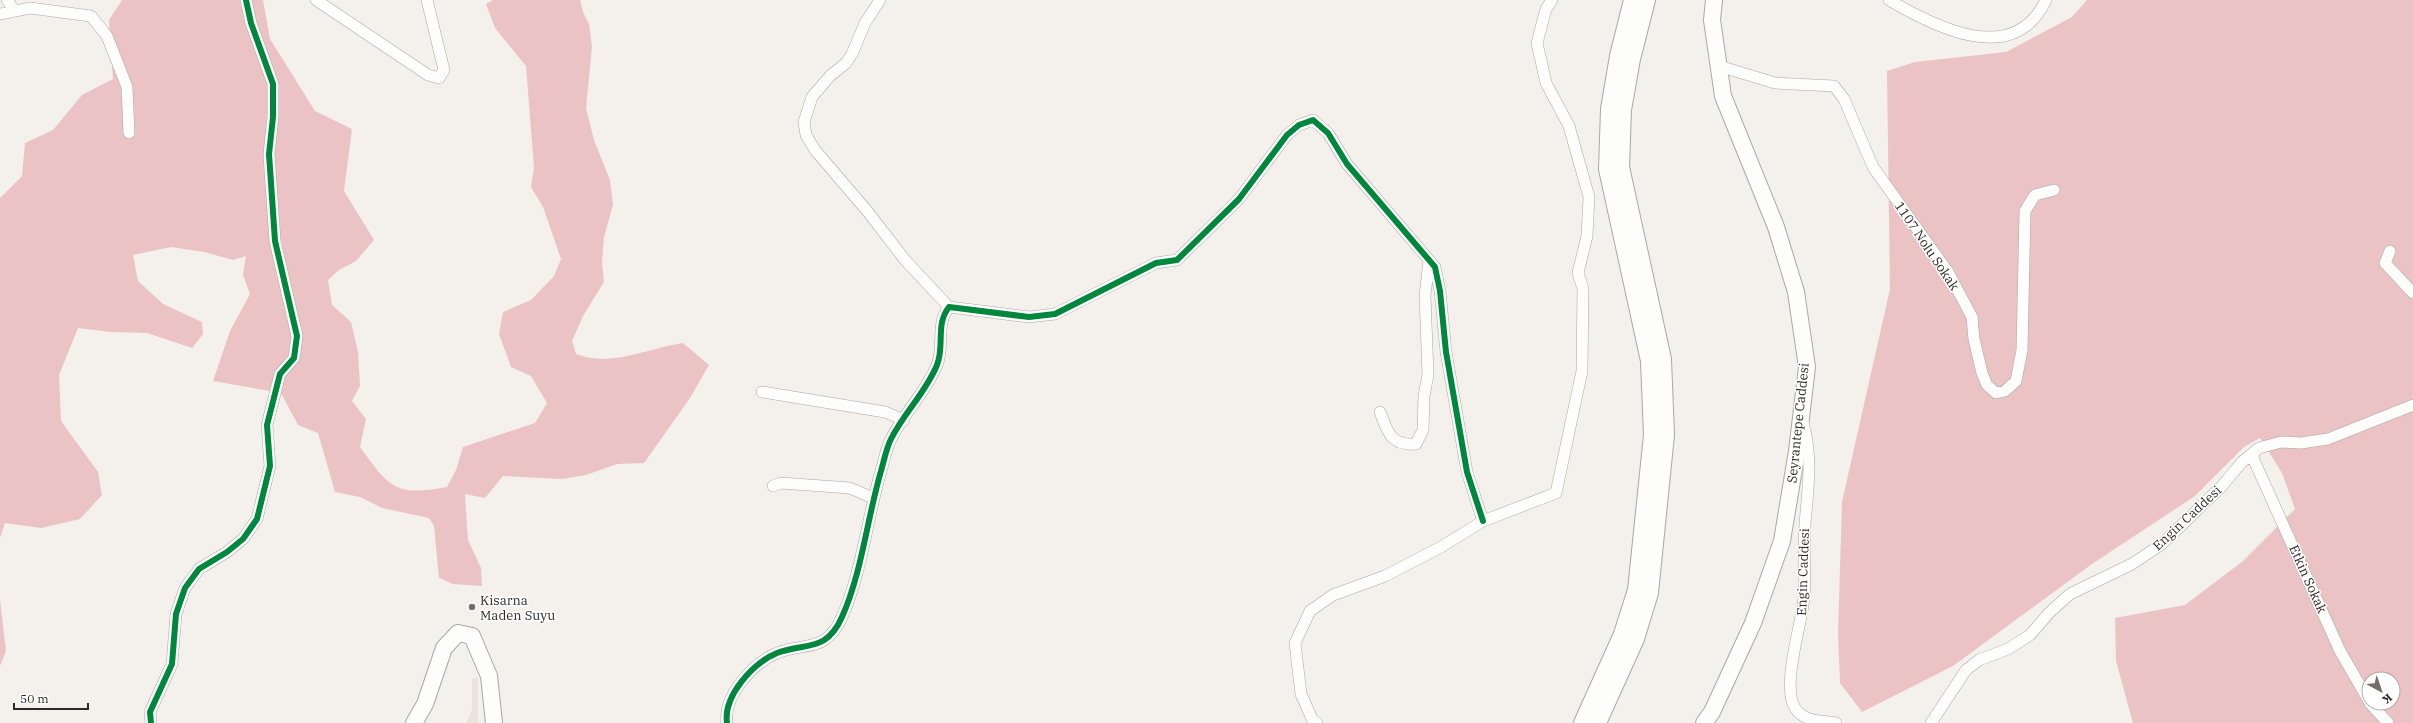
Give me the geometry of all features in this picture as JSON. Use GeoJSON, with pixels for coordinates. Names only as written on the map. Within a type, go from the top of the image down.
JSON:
{"type":"FeatureCollection","features":[{"type":"Feature","properties":{"kind":"main road"},"geometry":{"type":"LineString","coordinates":[[1582,723],[1622,634],[1636,590],[1652,435],[1649,361],[1607,169],[1609,109],[1618,56],[1632,0]]}},
{"type":"Feature","properties":{"kind":"main road"},"geometry":{"type":"LineString","coordinates":[[1598,723],[1636,639],[1650,593],[1666,435],[1663,359],[1621,167],[1623,110],[1632,59],[1647,0]]}},
{"type":"Feature","properties":{"kind":"main road","name":"Seyrantepe Caddesi"},"geometry":{"type":"LineString","coordinates":[[1704,723],[1712,712],[1753,623],[1782,541],[1801,414],[1806,367],[1796,292],[1776,227],[1723,96],[1712,20],[1714,0]]}},
{"type":"Feature","properties":{"kind":"main road"},"geometry":{"type":"LineString","coordinates":[[414,723],[425,704],[444,648],[458,633],[472,636],[489,676],[494,723]]}},
{"type":"Feature","properties":{"kind":"street"},"geometry":{"type":"LineString","coordinates":[[7,0],[14,11]]}},
{"type":"Feature","properties":{"kind":"street"},"geometry":{"type":"LineString","coordinates":[[151,723],[150,712],[172,664],[176,614],[186,588],[199,569],[227,552],[243,539],[257,519],[270,466],[267,425],[280,374],[294,358],[297,336],[275,241],[269,154],[273,117],[273,84],[251,23],[246,0]]}},
{"type":"Feature","properties":{"kind":"street"},"geometry":{"type":"LineString","coordinates":[[316,0],[428,75],[439,78],[444,70],[427,0]]}},
{"type":"Feature","properties":{"kind":"street"},"geometry":{"type":"LineString","coordinates":[[880,0],[865,23],[852,54],[846,63],[830,76],[812,97],[804,122],[806,135],[815,150],[868,212],[904,260],[949,307],[1028,317],[1055,314],[1156,264],[1177,260],[1239,199],[1287,135],[1299,125],[1313,120],[1328,133],[1347,164],[1435,267],[1440,291],[1446,352],[1467,472],[1483,521]]}},
{"type":"Feature","properties":{"kind":"street"},"geometry":{"type":"LineString","coordinates":[[1317,723],[1313,721],[1301,694],[1295,643],[1310,611],[1333,595],[1385,576],[1441,547],[1483,521],[1556,492],[1582,371],[1583,290],[1578,273],[1587,236],[1589,197],[1569,126],[1546,84],[1537,43],[1546,9],[1552,0]]}},
{"type":"Feature","properties":{"kind":"street"},"geometry":{"type":"LineString","coordinates":[[1889,0],[1927,22],[1989,39],[2014,34],[2031,23],[2046,0]]}},
{"type":"Feature","properties":{"kind":"street"},"geometry":{"type":"LineString","coordinates":[[0,14],[30,8],[91,16],[107,36],[126,87],[129,133]]}},
{"type":"Feature","properties":{"kind":"street","name":"1107 Nolu Sokak"},"geometry":{"type":"LineString","coordinates":[[1719,66],[1775,83],[1834,86],[1844,99],[1873,167],[1948,272],[1972,317],[1974,339],[1982,373],[1987,385],[1996,393],[2005,391],[2016,381],[2022,350],[2025,211],[2035,195],[2054,190]]}},
{"type":"Feature","properties":{"kind":"street"},"geometry":{"type":"LineString","coordinates":[[2390,251],[2385,263],[2413,293]]}},
{"type":"Feature","properties":{"kind":"street"},"geometry":{"type":"LineString","coordinates":[[1380,412],[1389,435],[1403,445],[1416,444],[1424,430],[1424,396],[1428,375],[1425,296],[1429,260]]}},
{"type":"Feature","properties":{"kind":"street"},"geometry":{"type":"LineString","coordinates":[[727,723],[726,714],[734,693],[748,673],[777,653],[825,641],[840,622],[852,595],[874,498],[891,440],[930,380],[938,363],[942,316],[949,307]]}},
{"type":"Feature","properties":{"kind":"street"},"geometry":{"type":"LineString","coordinates":[[762,392],[885,412],[904,420]]}},
{"type":"Feature","properties":{"kind":"street","name":"Engin Caddesi"},"geometry":{"type":"LineString","coordinates":[[1931,723],[1966,670],[1979,660],[2008,649],[2030,636],[2050,612],[2070,594],[2132,564],[2162,544],[2221,487],[2242,462],[2259,448],[2281,442],[2301,443],[2328,439],[2413,405]]}},
{"type":"Feature","properties":{"kind":"street","name":"Engin Caddesi"},"geometry":{"type":"LineString","coordinates":[[1801,414],[1809,444],[1810,476],[1805,525],[1804,596],[1800,628],[1792,658],[1792,693],[1795,707],[1802,716],[1808,720],[1836,723]]}},
{"type":"Feature","properties":{"kind":"street","name":"Etkin Sokak"},"geometry":{"type":"LineString","coordinates":[[2254,453],[2253,458],[2340,651],[2361,687]]}},
{"type":"Feature","properties":{"kind":"street"},"geometry":{"type":"LineString","coordinates":[[773,486],[781,483],[850,488],[874,498]]}},
{"type":"Feature","properties":{"kind":"street","name":"Etkin Sokak"},"geometry":{"type":"LineString","coordinates":[[2378,711],[2388,723]]}},
{"type":"Feature","properties":{"kind":"shaded area"},"geometry":{"type":"Polygon","coordinates":[[[122,0],[263,0],[270,39],[315,111],[352,129],[344,191],[374,240],[356,261],[339,270],[328,280],[332,305],[351,322],[358,352],[360,386],[352,401],[366,419],[360,447],[387,480],[395,486],[416,491],[447,487],[456,470],[463,447],[535,423],[547,403],[531,376],[511,367],[499,334],[503,312],[531,300],[554,276],[561,259],[543,207],[531,187],[534,168],[526,66],[495,28],[486,4],[493,0],[580,0],[583,12],[589,24],[592,47],[586,108],[594,140],[610,180],[613,205],[604,237],[602,263],[604,282],[583,316],[572,341],[576,354],[589,358],[616,358],[683,343],[709,365],[690,398],[644,463],[617,464],[586,475],[562,479],[503,476],[485,498],[465,494],[468,540],[481,568],[482,586],[453,584],[439,578],[434,526],[429,518],[382,508],[360,497],[335,492],[318,433],[298,425],[281,393],[213,381],[230,331],[250,294],[243,275],[246,256],[233,260],[204,252],[171,247],[133,255],[138,281],[163,304],[202,322],[203,334],[192,348],[147,333],[111,332],[78,328],[59,375],[61,421],[98,472],[102,495],[80,519],[41,528],[5,523],[0,538],[0,198],[22,176],[25,143],[53,130],[82,95],[113,79],[109,20],[122,0]]]}},
{"type":"Feature","properties":{"kind":"shaded area"},"geometry":{"type":"Polygon","coordinates":[[[2087,0],[2413,0],[2413,723],[2133,723],[2116,661],[2115,618],[2185,605],[2243,561],[2295,509],[2282,473],[2260,438],[2244,447],[2195,496],[2092,564],[1953,666],[1862,712],[1840,683],[1838,634],[1842,502],[1890,289],[1887,71],[1915,62],[2006,52],[2072,17],[2087,0]]]}},
{"type":"Feature","properties":{"kind":"shaded area"},"geometry":{"type":"Polygon","coordinates":[[[0,600],[6,651],[0,666],[0,600]]]}},
{"type":"Feature","properties":{"kind":"shaded area"},"geometry":{"type":"Polygon","coordinates":[[[472,678],[478,678],[478,723],[466,723],[472,709],[472,678]]]}},
{"type":"Feature","properties":{"kind":"cycle path"},"geometry":{"type":"LineString","coordinates":[[151,723],[150,712],[172,664],[176,614],[185,588],[199,569],[227,552],[243,539],[257,519],[270,466],[267,425],[280,374],[294,358],[297,336],[275,241],[269,154],[273,117],[273,84],[251,23],[246,0]]}},
{"type":"Feature","properties":{"kind":"cycle path"},"geometry":{"type":"LineString","coordinates":[[727,723],[727,713],[735,692],[758,664],[777,653],[822,641],[836,628],[842,617],[855,582],[876,489],[888,447],[896,429],[927,384],[937,365],[940,350],[942,321],[949,307],[1029,317],[1055,314],[1156,263],[1177,260],[1239,199],[1287,135],[1299,125],[1313,120],[1328,133],[1347,164],[1435,267],[1440,291],[1446,352],[1467,472],[1483,521]]}},
{"type":"Feature","properties":{"kind":"place","name":"Kisarna Maden Suyu"},"geometry":{"type":"Point","coordinates":[472,607]}}]}
